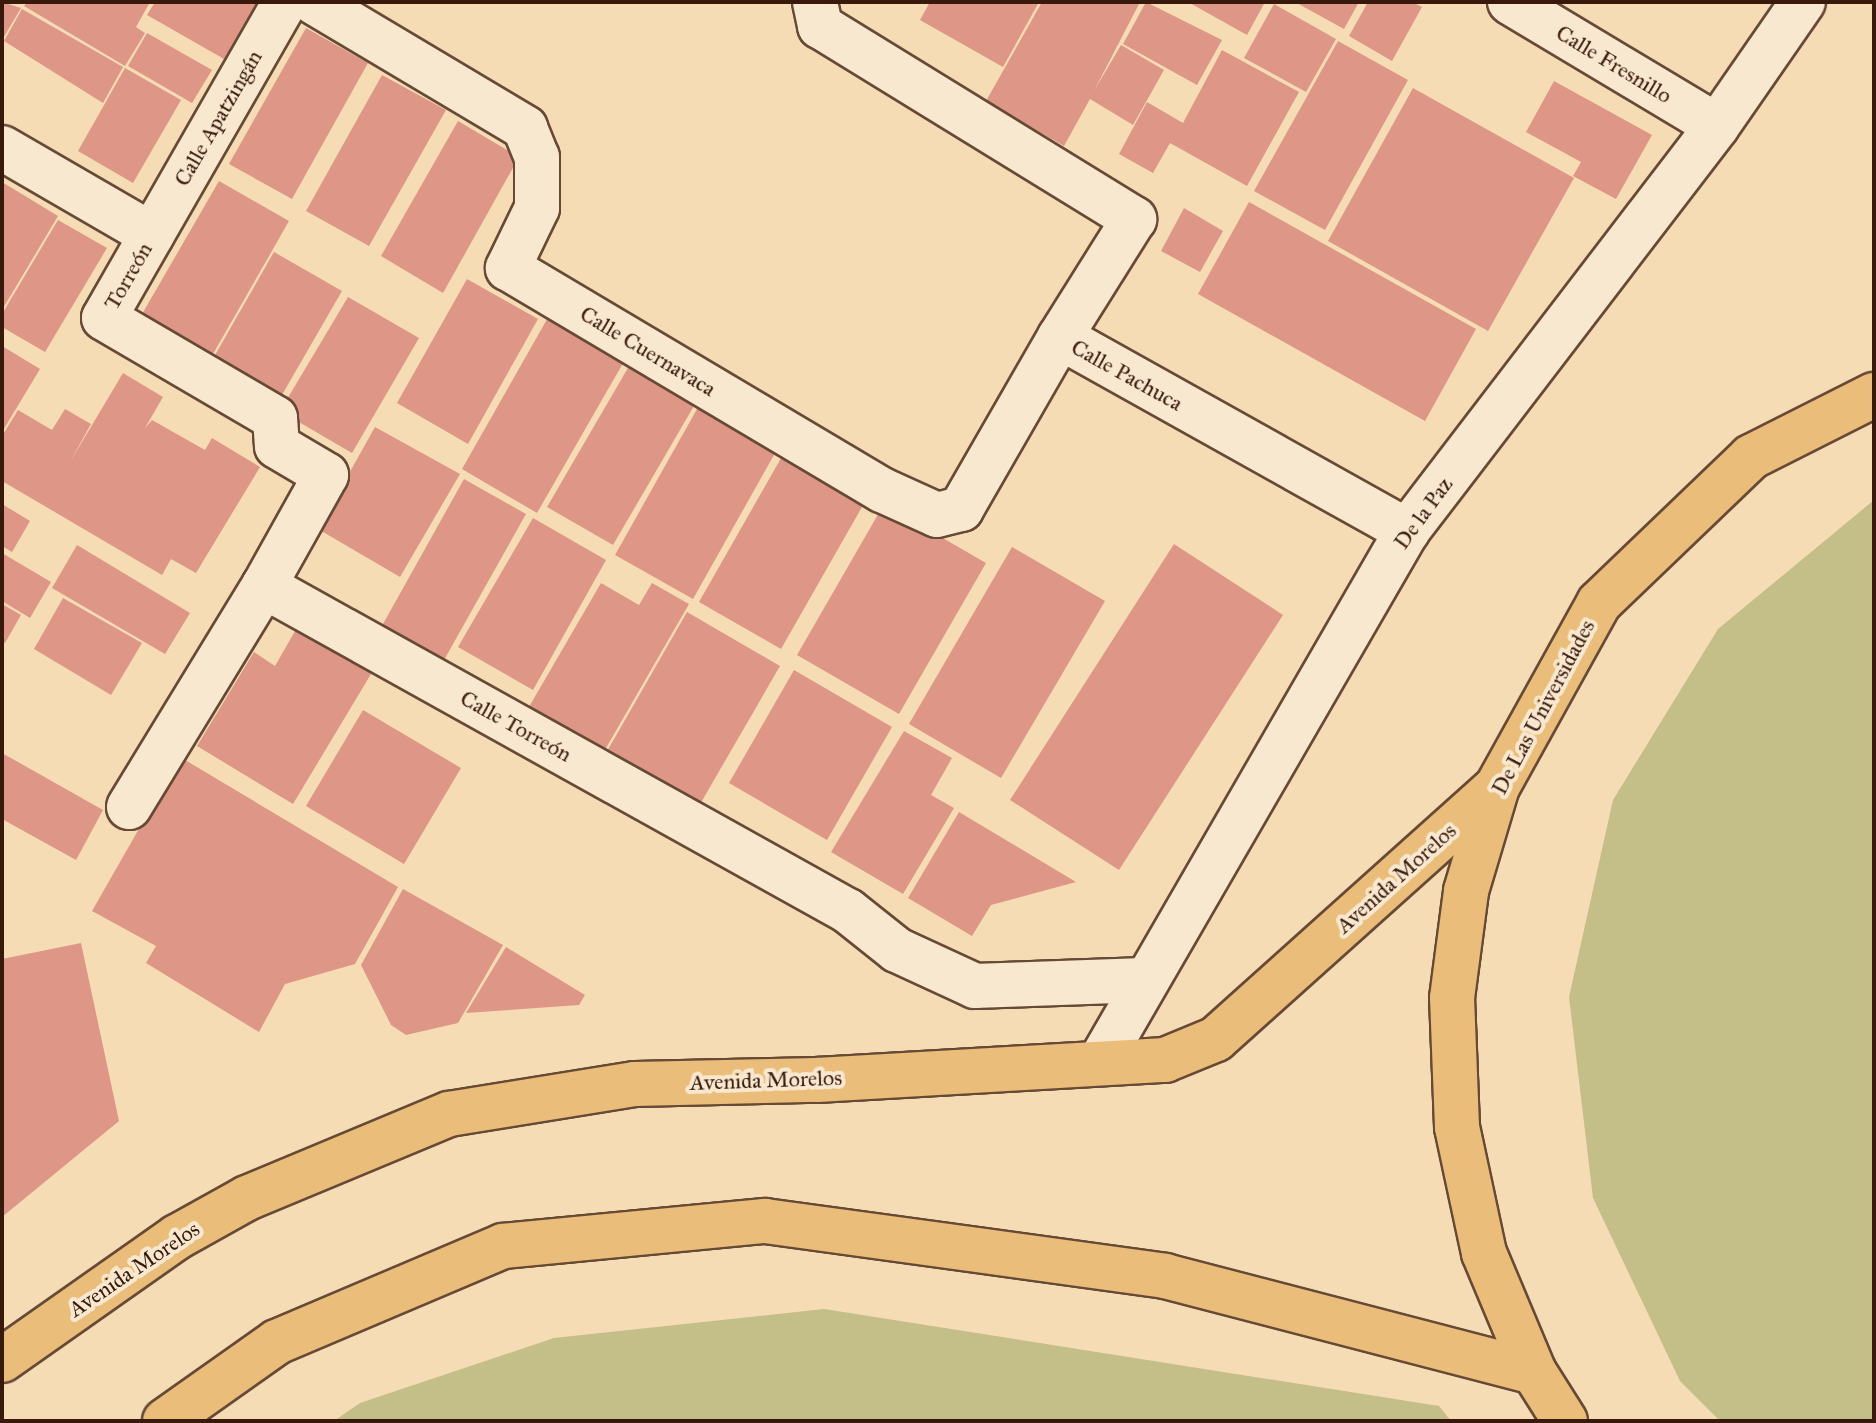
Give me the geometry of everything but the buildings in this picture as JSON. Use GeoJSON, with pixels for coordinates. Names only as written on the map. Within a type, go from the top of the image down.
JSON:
{"type":"FeatureCollection","features":[{"type":"Feature","properties":{"kind":"main road","name":"De Las Universidades"},"geometry":{"type":"LineString","coordinates":[[1565,1421],[1534,1372],[1484,1253],[1457,1127],[1452,998],[1466,891],[1497,787],[1599,603],[1751,457],[1874,395]]}},
{"type":"Feature","properties":{"kind":"main road","name":"Avenida Morelos"},"geometry":{"type":"LineString","coordinates":[[2,1360],[177,1237],[247,1198],[449,1114],[635,1084],[817,1080],[1165,1060],[1216,1039],[1497,787]]}},
{"type":"Feature","properties":{"kind":"main road"},"geometry":{"type":"LineString","coordinates":[[165,1421],[277,1342],[503,1246],[765,1221],[1165,1276],[1534,1372]]}},
{"type":"Feature","properties":{"kind":"street","name":"Calle Apatzingán"},"geometry":{"type":"LineString","coordinates":[[152,235],[285,2]]}},
{"type":"Feature","properties":{"kind":"street","name":"Calle Cuernavaca"},"geometry":{"type":"LineString","coordinates":[[314,2],[525,128],[537,157],[537,208],[508,268],[882,490],[937,515],[961,509],[1060,337]]}},
{"type":"Feature","properties":{"kind":"street","name":"Calle Pachuca"},"geometry":{"type":"LineString","coordinates":[[815,2],[820,26],[1134,219],[1060,337],[1407,531]]}},
{"type":"Feature","properties":{"kind":"street","name":"Calle Fresnillo"},"geometry":{"type":"LineString","coordinates":[[1510,2],[1717,126]]}},
{"type":"Feature","properties":{"kind":"street","name":"De la Paz"},"geometry":{"type":"LineString","coordinates":[[1100,1062],[1144,980],[1407,531],[1717,126],[1803,2]]}},
{"type":"Feature","properties":{"kind":"street"},"geometry":{"type":"LineString","coordinates":[[2,148],[152,235]]}},
{"type":"Feature","properties":{"kind":"street","name":"Torreón"},"geometry":{"type":"LineString","coordinates":[[152,235],[104,318],[275,418],[277,446],[326,475],[264,586]]}},
{"type":"Feature","properties":{"kind":"street"},"geometry":{"type":"LineString","coordinates":[[129,807],[264,586]]}},
{"type":"Feature","properties":{"kind":"street","name":"Calle Torreón"},"geometry":{"type":"LineString","coordinates":[[264,586],[848,911],[897,950],[975,986],[1144,980]]}},
{"type":"Feature","properties":{"kind":"shaded area"},"geometry":{"type":"Polygon","coordinates":[[[1874,500],[1874,1421],[1720,1421],[1680,1381],[1593,1198],[1569,997],[1613,800],[1718,629],[1874,500]]]}},
{"type":"Feature","properties":{"kind":"shaded area"},"geometry":{"type":"Polygon","coordinates":[[[824,1309],[1439,1406],[1451,1421],[334,1421],[360,1403],[554,1338],[824,1309]]]}}]}
